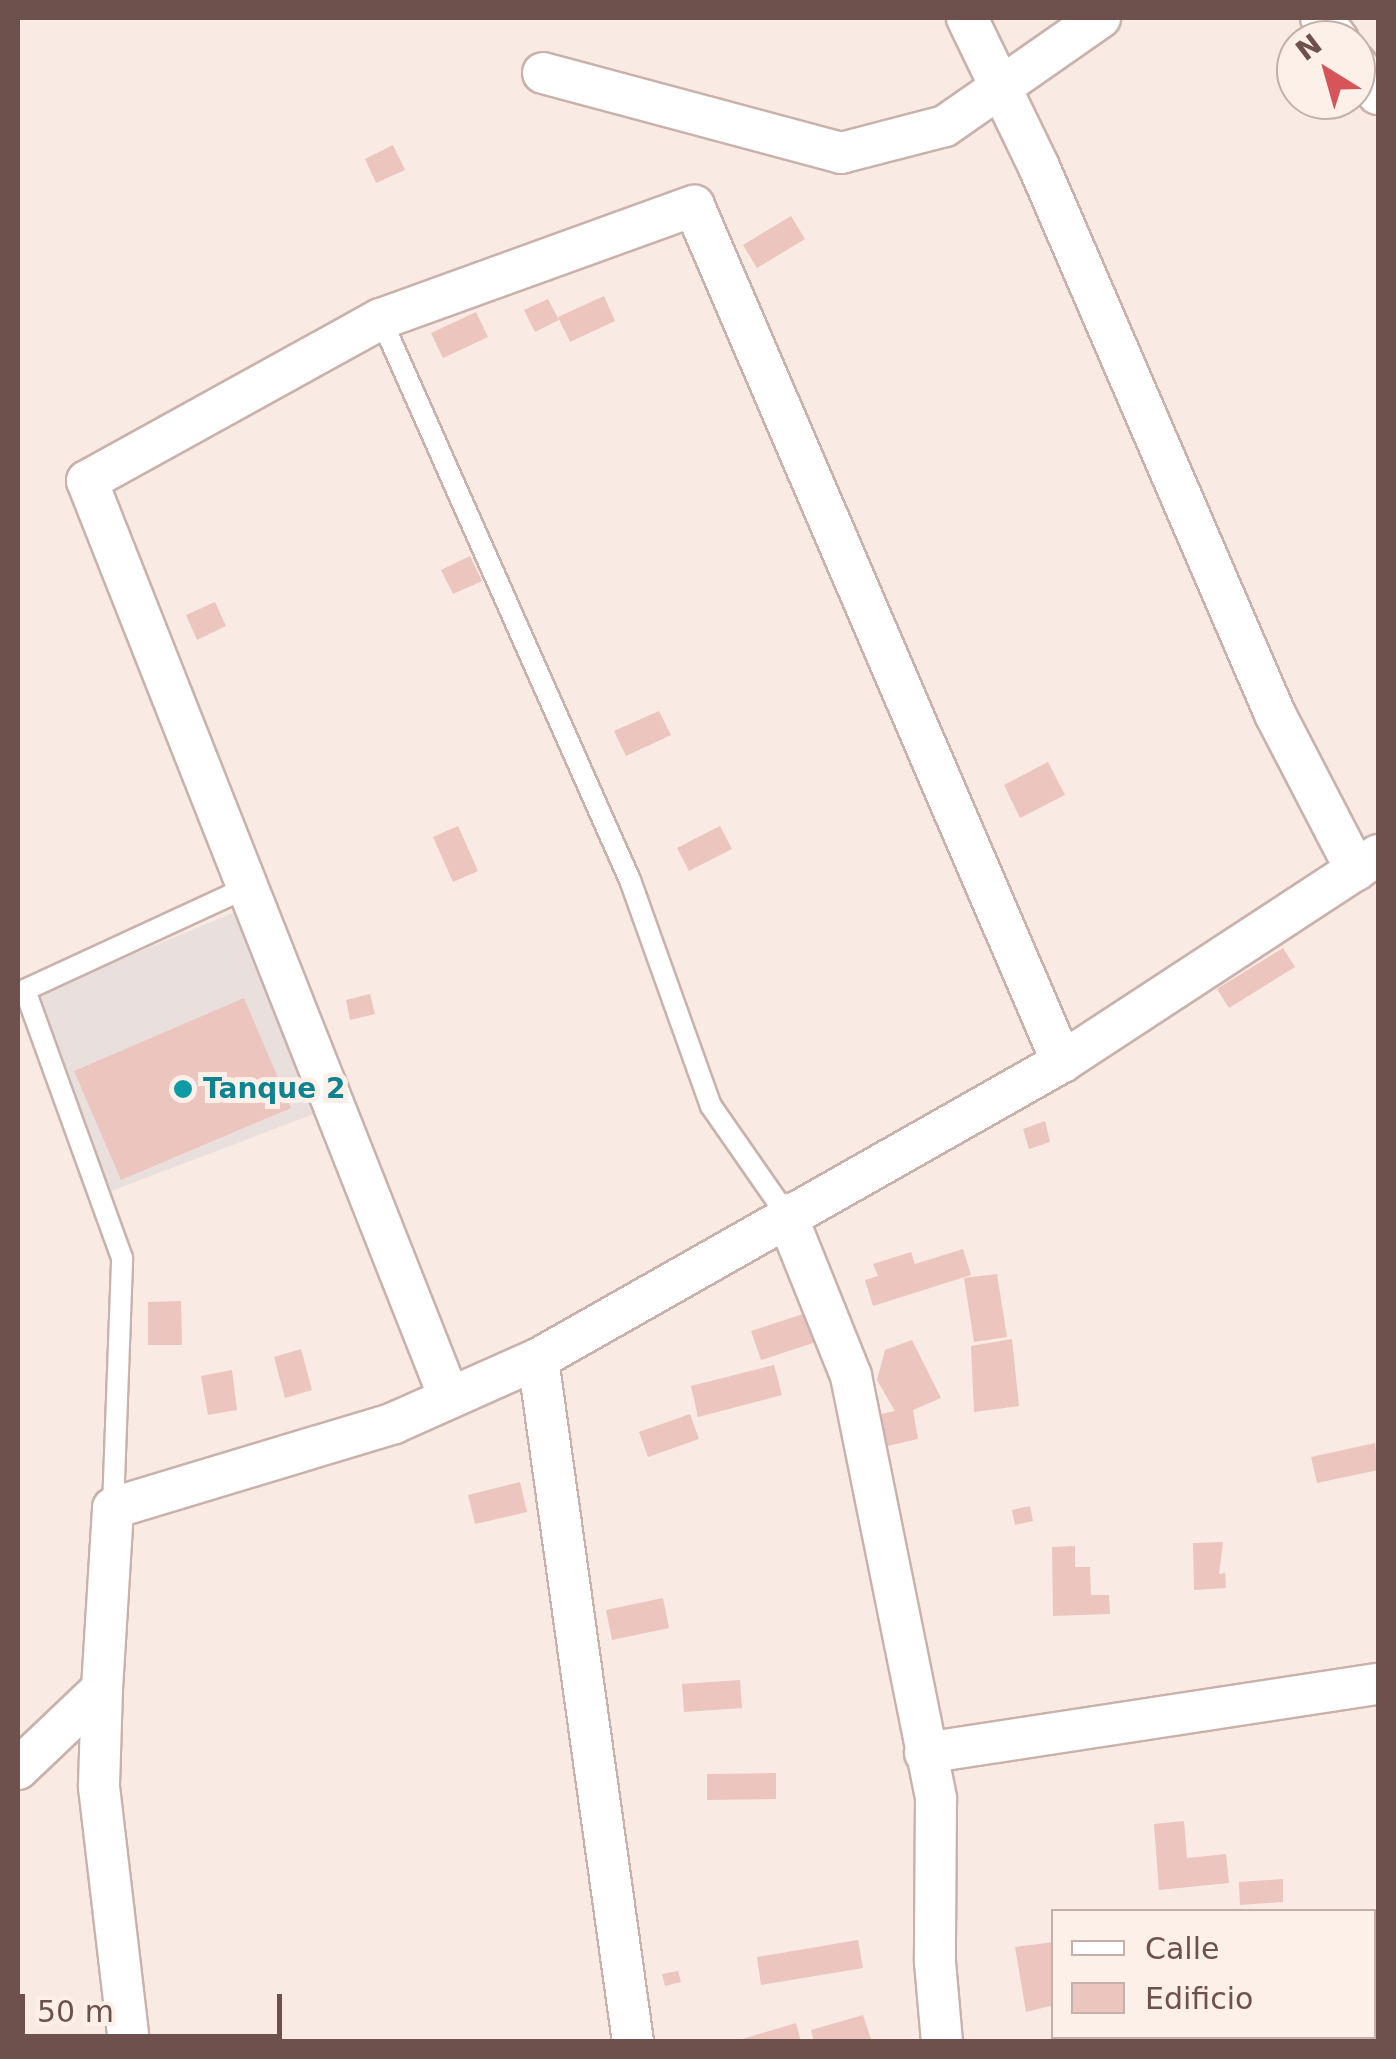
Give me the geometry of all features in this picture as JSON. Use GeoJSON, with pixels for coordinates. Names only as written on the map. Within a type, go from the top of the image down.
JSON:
{"type":"FeatureCollection","features":[{"type":"Feature","properties":{"kind":"street"},"geometry":{"type":"LineString","coordinates":[[129,2042],[98,1788],[113,1508],[394,1424],[538,1359],[786,1214],[1062,1062],[1367,862],[1276,714],[1002,86],[967,18]]}},
{"type":"Feature","properties":{"kind":"street"},"geometry":{"type":"LineString","coordinates":[[543,74],[841,153],[945,126],[1100,18]]}},
{"type":"Feature","properties":{"kind":"street"},"geometry":{"type":"LineString","coordinates":[[449,1397],[88,481],[381,319],[694,206],[1062,1062]]}},
{"type":"Feature","properties":{"kind":"street"},"geometry":{"type":"LineString","coordinates":[[786,1214],[852,1376],[936,1798],[934,1962],[942,2042]]}},
{"type":"Feature","properties":{"kind":"street"},"geometry":{"type":"LineString","coordinates":[[538,1359],[633,2042]]}},
{"type":"Feature","properties":{"kind":"street"},"geometry":{"type":"LineString","coordinates":[[925,1753],[1378,1684]]}},
{"type":"Feature","properties":{"kind":"street"},"geometry":{"type":"LineString","coordinates":[[18,1769],[102,1690]]}},
{"type":"Feature","properties":{"kind":"lane"},"geometry":{"type":"LineString","coordinates":[[381,319],[630,880],[711,1106],[786,1214]]}},
{"type":"Feature","properties":{"kind":"lane"},"geometry":{"type":"LineString","coordinates":[[113,1508],[122,1258],[25,990],[248,887]]}},
{"type":"Feature","properties":{"kind":"shaded area"},"geometry":{"type":"Polygon","coordinates":[[[240,910],[322,1111],[106,1193],[35,995],[240,910]]]}},
{"type":"Feature","properties":{"kind":"building"},"geometry":{"type":"Polygon","coordinates":[[[393,145],[405,170],[376,183],[365,159],[393,145]]]}},
{"type":"Feature","properties":{"kind":"building"},"geometry":{"type":"Polygon","coordinates":[[[791,216],[805,239],[757,268],[743,245],[791,216]]]}},
{"type":"Feature","properties":{"kind":"building"},"geometry":{"type":"Polygon","coordinates":[[[604,296],[615,321],[570,342],[558,317],[604,296]]]}},
{"type":"Feature","properties":{"kind":"building"},"geometry":{"type":"Polygon","coordinates":[[[548,299],[559,320],[535,332],[524,310],[548,299]]]}},
{"type":"Feature","properties":{"kind":"building"},"geometry":{"type":"Polygon","coordinates":[[[476,312],[488,337],[443,358],[431,333],[476,312]]]}},
{"type":"Feature","properties":{"kind":"building"},"geometry":{"type":"Polygon","coordinates":[[[470,556],[482,581],[453,594],[441,570],[470,556]]]}},
{"type":"Feature","properties":{"kind":"building"},"geometry":{"type":"Polygon","coordinates":[[[215,602],[226,626],[197,640],[186,615],[215,602]]]}},
{"type":"Feature","properties":{"kind":"building"},"geometry":{"type":"Polygon","coordinates":[[[659,711],[671,735],[626,756],[614,731],[659,711]]]}},
{"type":"Feature","properties":{"kind":"building"},"geometry":{"type":"Polygon","coordinates":[[[1048,762],[1065,795],[1020,818],[1004,785],[1048,762]]]}},
{"type":"Feature","properties":{"kind":"building"},"geometry":{"type":"Polygon","coordinates":[[[458,826],[478,871],[453,882],[433,837],[458,826]]]}},
{"type":"Feature","properties":{"kind":"building"},"geometry":{"type":"Polygon","coordinates":[[[720,826],[732,849],[689,871],[677,848],[720,826]]]}},
{"type":"Feature","properties":{"kind":"building"},"geometry":{"type":"Polygon","coordinates":[[[1283,948],[1295,967],[1229,1008],[1217,989],[1283,948]]]}},
{"type":"Feature","properties":{"kind":"building"},"geometry":{"type":"Polygon","coordinates":[[[370,994],[375,1014],[350,1020],[346,1000],[370,994]]]}},
{"type":"Feature","properties":{"kind":"building","name":"Tanque 2"},"geometry":{"type":"Polygon","coordinates":[[[244,998],[291,1108],[121,1180],[74,1071],[244,998]]]}},
{"type":"Feature","properties":{"kind":"building"},"geometry":{"type":"Polygon","coordinates":[[[1045,1121],[1050,1142],[1029,1149],[1023,1129],[1045,1121]]]}},
{"type":"Feature","properties":{"kind":"building"},"geometry":{"type":"Polygon","coordinates":[[[963,1249],[971,1275],[873,1306],[865,1280],[878,1276],[873,1264],[911,1252],[915,1264],[963,1249]]]}},
{"type":"Feature","properties":{"kind":"building"},"geometry":{"type":"Polygon","coordinates":[[[997,1274],[1007,1337],[974,1342],[964,1278],[997,1274]]]}},
{"type":"Feature","properties":{"kind":"building"},"geometry":{"type":"Polygon","coordinates":[[[181,1301],[182,1345],[148,1345],[148,1302],[181,1301]]]}},
{"type":"Feature","properties":{"kind":"building"},"geometry":{"type":"Polygon","coordinates":[[[806,1313],[816,1342],[761,1360],[751,1331],[806,1313]]]}},
{"type":"Feature","properties":{"kind":"building"},"geometry":{"type":"Polygon","coordinates":[[[1012,1339],[1019,1406],[974,1412],[971,1346],[1012,1339]]]}},
{"type":"Feature","properties":{"kind":"building"},"geometry":{"type":"Polygon","coordinates":[[[912,1340],[941,1398],[913,1410],[918,1439],[879,1448],[872,1416],[895,1411],[877,1380],[885,1350],[912,1340]]]}},
{"type":"Feature","properties":{"kind":"building"},"geometry":{"type":"Polygon","coordinates":[[[301,1349],[312,1390],[285,1398],[274,1357],[301,1349]]]}},
{"type":"Feature","properties":{"kind":"building"},"geometry":{"type":"Polygon","coordinates":[[[774,1365],[782,1395],[698,1417],[691,1386],[774,1365]]]}},
{"type":"Feature","properties":{"kind":"building"},"geometry":{"type":"Polygon","coordinates":[[[232,1370],[237,1410],[208,1415],[201,1376],[232,1370]]]}},
{"type":"Feature","properties":{"kind":"building"},"geometry":{"type":"Polygon","coordinates":[[[690,1414],[699,1439],[648,1457],[639,1432],[690,1414]]]}},
{"type":"Feature","properties":{"kind":"building"},"geometry":{"type":"Polygon","coordinates":[[[1375,1443],[1378,1470],[1317,1483],[1311,1457],[1375,1443]]]}},
{"type":"Feature","properties":{"kind":"building"},"geometry":{"type":"Polygon","coordinates":[[[520,1482],[527,1512],[475,1524],[468,1495],[520,1482]]]}},
{"type":"Feature","properties":{"kind":"building"},"geometry":{"type":"Polygon","coordinates":[[[1030,1506],[1033,1521],[1015,1525],[1012,1510],[1030,1506]]]}},
{"type":"Feature","properties":{"kind":"building"},"geometry":{"type":"Polygon","coordinates":[[[1223,1542],[1219,1574],[1225,1573],[1226,1588],[1194,1590],[1193,1543],[1223,1542]]]}},
{"type":"Feature","properties":{"kind":"building"},"geometry":{"type":"Polygon","coordinates":[[[1075,1546],[1075,1567],[1090,1567],[1091,1595],[1109,1595],[1110,1614],[1053,1616],[1052,1547],[1075,1546]]]}},
{"type":"Feature","properties":{"kind":"building"},"geometry":{"type":"Polygon","coordinates":[[[663,1598],[669,1628],[612,1640],[606,1610],[663,1598]]]}},
{"type":"Feature","properties":{"kind":"building"},"geometry":{"type":"Polygon","coordinates":[[[740,1680],[742,1708],[684,1712],[682,1684],[740,1680]]]}},
{"type":"Feature","properties":{"kind":"building"},"geometry":{"type":"Polygon","coordinates":[[[776,1773],[776,1799],[707,1800],[707,1774],[776,1773]]]}},
{"type":"Feature","properties":{"kind":"building"},"geometry":{"type":"Polygon","coordinates":[[[1184,1821],[1187,1858],[1226,1854],[1229,1883],[1159,1890],[1154,1824],[1184,1821]]]}},
{"type":"Feature","properties":{"kind":"building"},"geometry":{"type":"Polygon","coordinates":[[[1283,1879],[1283,1902],[1240,1905],[1239,1882],[1283,1879]]]}},
{"type":"Feature","properties":{"kind":"building"},"geometry":{"type":"Polygon","coordinates":[[[858,1940],[863,1968],[761,1985],[757,1957],[858,1940]]]}},
{"type":"Feature","properties":{"kind":"building"},"geometry":{"type":"Polygon","coordinates":[[[1051,1942],[1051,2006],[1026,2012],[1015,1947],[1051,1942]]]}},
{"type":"Feature","properties":{"kind":"building"},"geometry":{"type":"Polygon","coordinates":[[[678,1971],[681,1982],[665,1986],[662,1974],[678,1971]]]}},
{"type":"Feature","properties":{"kind":"building"},"geometry":{"type":"Polygon","coordinates":[[[863,2015],[872,2042],[814,2042],[811,2030],[863,2015]]]}},
{"type":"Feature","properties":{"kind":"building"},"geometry":{"type":"Polygon","coordinates":[[[796,2023],[801,2042],[736,2042],[736,2041],[796,2023]]]}},
{"type":"Feature","properties":{"kind":"place","name":"Tanque 2"},"geometry":{"type":"Point","coordinates":[183,1089]}}]}
